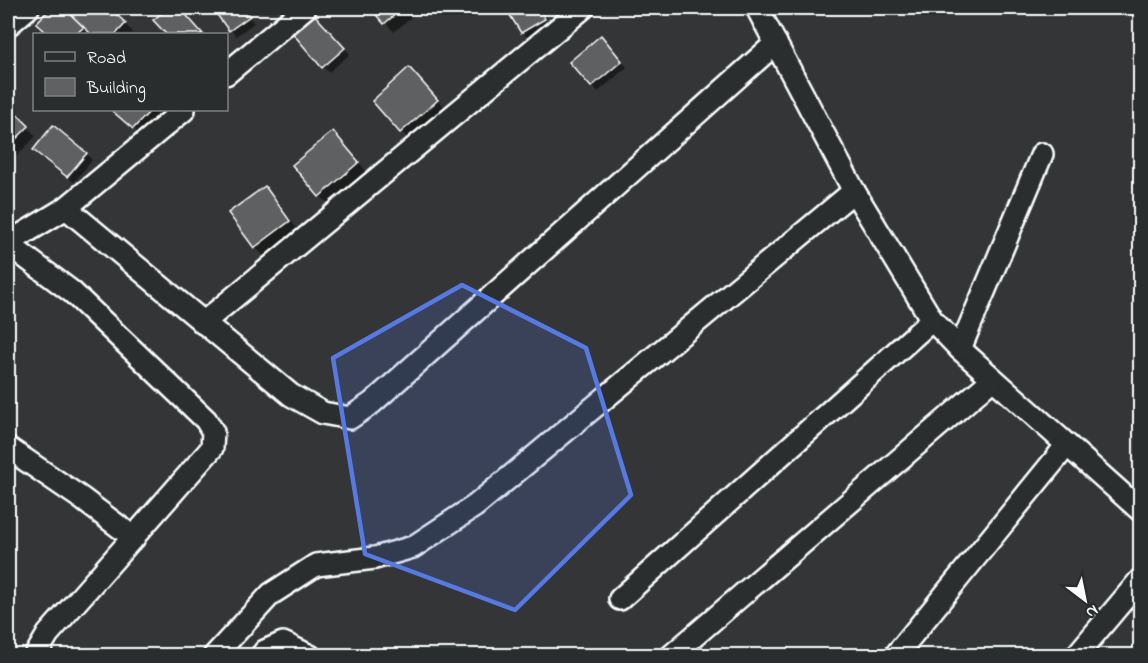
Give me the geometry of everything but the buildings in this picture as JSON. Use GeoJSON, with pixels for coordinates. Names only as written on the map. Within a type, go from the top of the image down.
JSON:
{"type":"FeatureCollection","features":[{"type":"Feature","properties":{"kind":"street"},"geometry":{"type":"LineString","coordinates":[[8,25],[28,8]]}},
{"type":"Feature","properties":{"kind":"street"},"geometry":{"type":"LineString","coordinates":[[228,72],[305,8]]}},
{"type":"Feature","properties":{"kind":"street"},"geometry":{"type":"LineString","coordinates":[[202,323],[583,8]]}},
{"type":"Feature","properties":{"kind":"street"},"geometry":{"type":"LineString","coordinates":[[757,8],[854,191],[932,320],[960,349],[1140,510]]}},
{"type":"Feature","properties":{"kind":"street"},"geometry":{"type":"LineString","coordinates":[[66,208],[291,395],[322,413],[350,418],[372,403],[776,43]]}},
{"type":"Feature","properties":{"kind":"street"},"geometry":{"type":"LineString","coordinates":[[35,656],[48,634],[212,448],[213,432],[206,420],[72,292],[8,244],[66,208],[183,111]]}},
{"type":"Feature","properties":{"kind":"street"},"geometry":{"type":"LineString","coordinates":[[960,349],[1042,154]]}},
{"type":"Feature","properties":{"kind":"street"},"geometry":{"type":"LineString","coordinates":[[214,656],[271,594],[316,565],[375,558],[413,547],[475,506],[854,191]]}},
{"type":"Feature","properties":{"kind":"street"},"geometry":{"type":"LineString","coordinates":[[620,599],[932,320]]}},
{"type":"Feature","properties":{"kind":"street"},"geometry":{"type":"LineString","coordinates":[[673,655],[993,379]]}},
{"type":"Feature","properties":{"kind":"street"},"geometry":{"type":"LineString","coordinates":[[895,656],[1067,446]]}},
{"type":"Feature","properties":{"kind":"street"},"geometry":{"type":"LineString","coordinates":[[8,448],[72,491],[134,538]]}},
{"type":"Feature","properties":{"kind":"street"},"geometry":{"type":"LineString","coordinates":[[1112,486],[1140,488]]}},
{"type":"Feature","properties":{"kind":"street"},"geometry":{"type":"LineString","coordinates":[[1076,656],[1140,580]]}},
{"type":"Feature","properties":{"kind":"street"},"geometry":{"type":"LineString","coordinates":[[261,656],[265,651],[283,643],[310,656]]}},
{"type":"Feature","properties":{"kind":"highlighted area"},"geometry":{"type":"Polygon","coordinates":[[[462,285],[586,348],[631,495],[515,610],[365,554],[333,358],[462,285]]]}}]}
